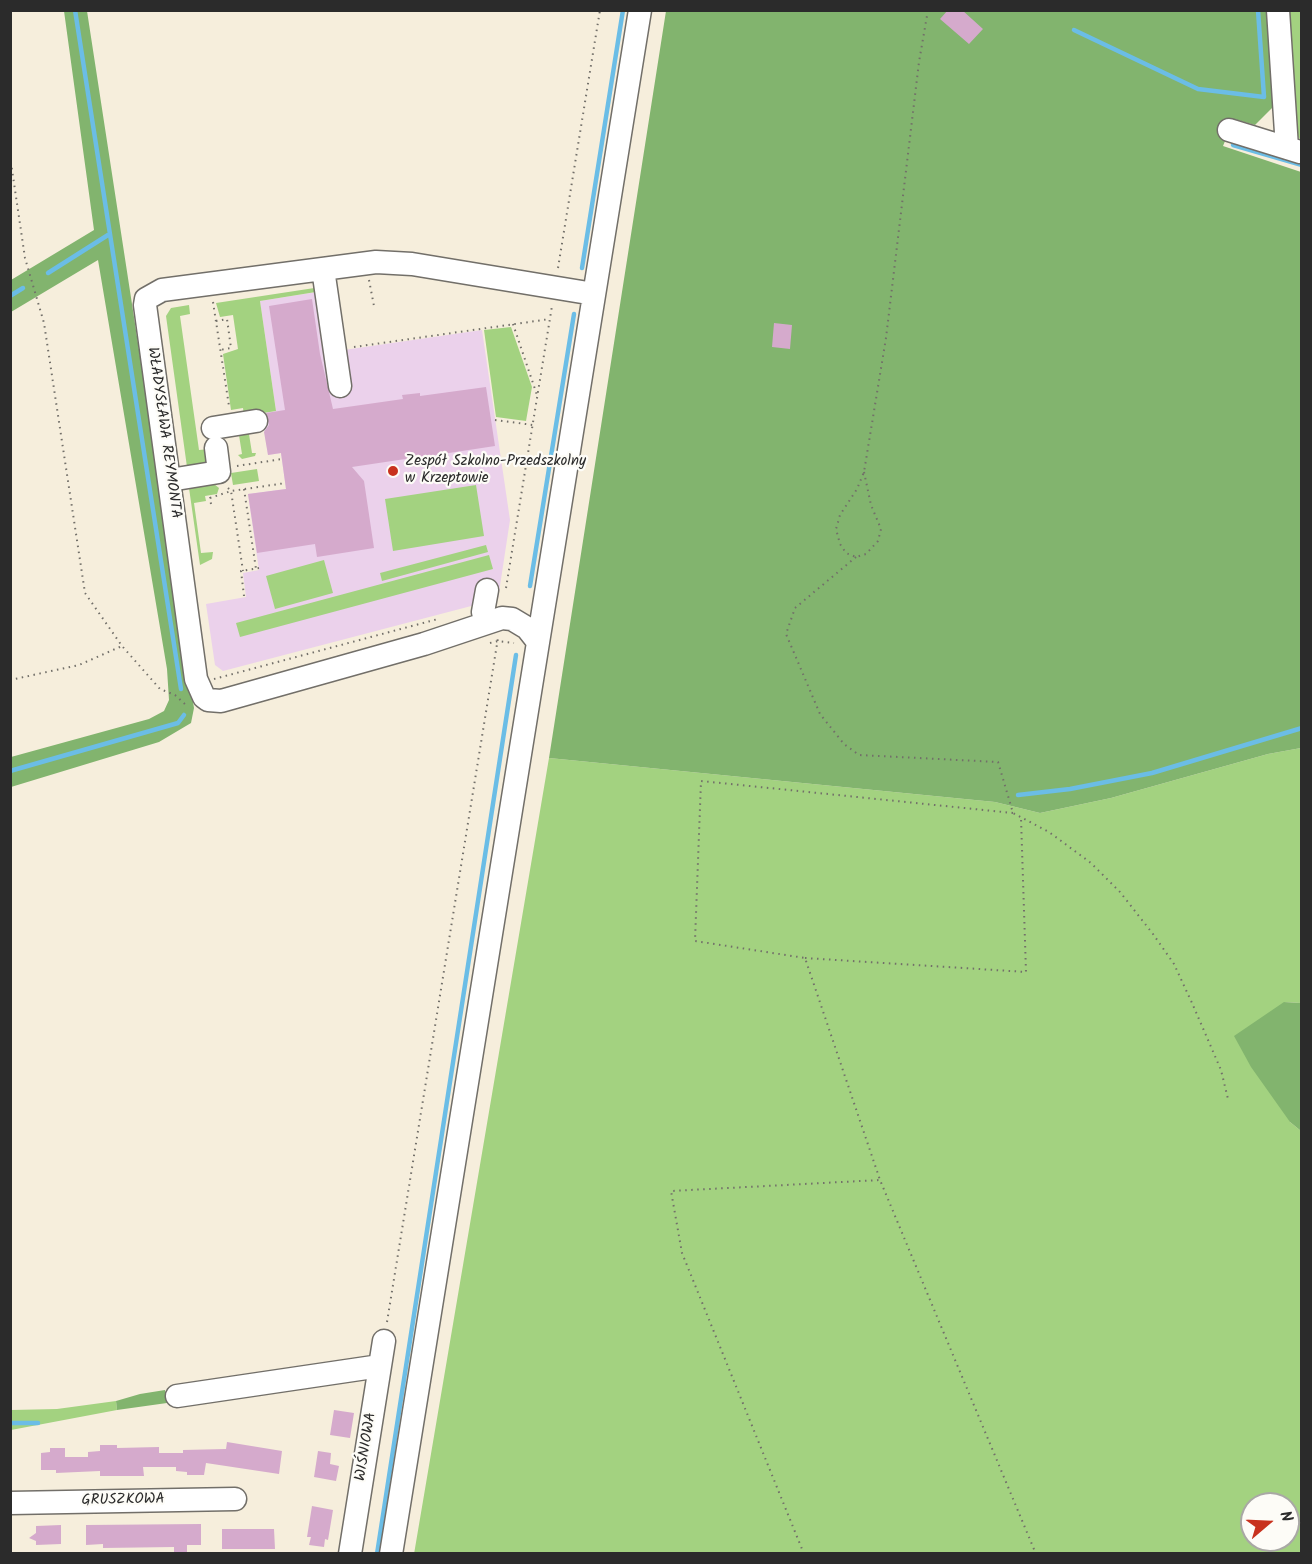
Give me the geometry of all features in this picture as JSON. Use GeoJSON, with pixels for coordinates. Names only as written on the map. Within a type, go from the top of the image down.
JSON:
{"type":"FeatureCollection","features":[{"type":"Feature","properties":{"kind":"street"},"geometry":{"type":"LineString","coordinates":[[391,1554],[640,10]]}},
{"type":"Feature","properties":{"kind":"street"},"geometry":{"type":"LineString","coordinates":[[1229,130],[1294,150],[1278,10]]}},
{"type":"Feature","properties":{"kind":"street","name":"WŁADYSŁAWA REYMONTA"},"geometry":{"type":"LineString","coordinates":[[546,598],[494,615],[424,644],[221,700],[208,700],[200,692],[196,679],[170,480],[145,315],[146,299],[162,290],[393,261],[594,294]]}},
{"type":"Feature","properties":{"kind":"street"},"geometry":{"type":"LineString","coordinates":[[323,269],[340,386]]}},
{"type":"Feature","properties":{"kind":"street"},"geometry":{"type":"LineString","coordinates":[[170,480],[222,455],[256,421]]}},
{"type":"Feature","properties":{"kind":"street"},"geometry":{"type":"LineString","coordinates":[[494,615],[531,631],[538,642]]}},
{"type":"Feature","properties":{"kind":"street","name":"WIŚNIOWA"},"geometry":{"type":"LineString","coordinates":[[350,1554],[384,1341]]}},
{"type":"Feature","properties":{"kind":"street"},"geometry":{"type":"LineString","coordinates":[[177,1396],[380,1366]]}},
{"type":"Feature","properties":{"kind":"street","name":"GRUSZKOWA"},"geometry":{"type":"LineString","coordinates":[[10,1503],[235,1499]]}},
{"type":"Feature","properties":{"kind":"path"},"geometry":{"type":"LineString","coordinates":[[384,1341],[494,615],[504,602],[600,10]]}},
{"type":"Feature","properties":{"kind":"path"},"geometry":{"type":"LineString","coordinates":[[856,557],[846,553],[840,544],[836,529],[840,515],[857,489],[864,472],[886,338],[918,73],[928,10]]}},
{"type":"Feature","properties":{"kind":"path"},"geometry":{"type":"LineString","coordinates":[[10,194],[15,193]]}},
{"type":"Feature","properties":{"kind":"path"},"geometry":{"type":"LineString","coordinates":[[369,278],[374,306]]}},
{"type":"Feature","properties":{"kind":"path"},"geometry":{"type":"LineString","coordinates":[[213,299],[220,350],[222,455],[243,571],[241,571],[244,596]]}},
{"type":"Feature","properties":{"kind":"path"},"geometry":{"type":"LineString","coordinates":[[216,321],[227,319],[231,348],[220,350]]}},
{"type":"Feature","properties":{"kind":"path"},"geometry":{"type":"LineString","coordinates":[[343,349],[550,319]]}},
{"type":"Feature","properties":{"kind":"path"},"geometry":{"type":"LineString","coordinates":[[513,324],[537,396]]}},
{"type":"Feature","properties":{"kind":"path"},"geometry":{"type":"LineString","coordinates":[[495,420],[533,425]]}},
{"type":"Feature","properties":{"kind":"path"},"geometry":{"type":"LineString","coordinates":[[222,455],[282,459]]}},
{"type":"Feature","properties":{"kind":"path"},"geometry":{"type":"LineString","coordinates":[[222,455],[244,489],[258,568],[243,571]]}},
{"type":"Feature","properties":{"kind":"path"},"geometry":{"type":"LineString","coordinates":[[211,504],[210,498],[222,455]]}},
{"type":"Feature","properties":{"kind":"path"},"geometry":{"type":"LineString","coordinates":[[864,472],[871,505],[881,529],[878,540],[866,554],[856,557],[795,608],[786,634],[820,714],[844,744],[859,754],[998,762],[1012,813]]}},
{"type":"Feature","properties":{"kind":"path"},"geometry":{"type":"LineString","coordinates":[[244,489],[286,483]]}},
{"type":"Feature","properties":{"kind":"path"},"geometry":{"type":"LineString","coordinates":[[213,679],[447,617]]}},
{"type":"Feature","properties":{"kind":"path"},"geometry":{"type":"LineString","coordinates":[[10,680],[79,665],[122,646]]}},
{"type":"Feature","properties":{"kind":"path"},"geometry":{"type":"LineString","coordinates":[[1021,818],[1026,972],[805,958],[695,941],[701,781],[1012,813],[1049,832],[1091,863],[1120,892],[1153,934],[1173,964],[1192,1003],[1221,1070],[1228,1099]]}},
{"type":"Feature","properties":{"kind":"path"},"geometry":{"type":"LineString","coordinates":[[805,958],[880,1180],[1036,1554]]}},
{"type":"Feature","properties":{"kind":"path"},"geometry":{"type":"LineString","coordinates":[[804,1554],[682,1253],[671,1191],[880,1180]]}},
{"type":"Feature","properties":{"kind":"shaded area","name":"Zespół Szkolno-Przedszkolny w Krzeptowie"},"geometry":{"type":"Polygon","coordinates":[[[335,289],[344,350],[482,330],[510,520],[498,599],[223,671],[215,665],[206,604],[246,597],[243,573],[259,570],[248,494],[286,489],[281,453],[268,455],[262,413],[276,411],[260,301],[335,289]]]}},
{"type":"Feature","properties":{"kind":"green space"},"geometry":{"type":"Polygon","coordinates":[[[64,11],[87,11],[194,708],[191,723],[159,742],[11,787],[11,757],[149,719],[164,711],[169,700],[167,669],[98,260],[11,312],[11,280],[94,230],[64,11]]]}},
{"type":"Feature","properties":{"kind":"green space"},"geometry":{"type":"Polygon","coordinates":[[[666,11],[1267,11],[1274,106],[1255,125],[1234,119],[1223,146],[1301,172],[1301,748],[1268,754],[1111,798],[1040,813],[995,802],[549,758],[666,11]]]}},
{"type":"Feature","properties":{"kind":"green space"},"geometry":{"type":"Polygon","coordinates":[[[1285,11],[1301,11],[1301,141],[1294,130],[1285,11]]]}},
{"type":"Feature","properties":{"kind":"green space"},"geometry":{"type":"Polygon","coordinates":[[[321,287],[322,291],[260,301],[276,411],[244,416],[243,408],[231,410],[223,354],[238,349],[233,315],[220,317],[216,303],[321,287]]]}},
{"type":"Feature","properties":{"kind":"green space"},"geometry":{"type":"Polygon","coordinates":[[[189,305],[190,314],[180,316],[199,450],[210,449],[207,462],[187,467],[166,316],[171,308],[189,305]]]}},
{"type":"Feature","properties":{"kind":"green space"},"geometry":{"type":"Polygon","coordinates":[[[511,327],[532,387],[526,421],[496,417],[484,330],[511,327]]]}},
{"type":"Feature","properties":{"kind":"green space"},"geometry":{"type":"Polygon","coordinates":[[[248,428],[252,453],[256,453],[255,456],[242,459],[238,455],[242,454],[238,429],[248,428]]]}},
{"type":"Feature","properties":{"kind":"green space"},"geometry":{"type":"Polygon","coordinates":[[[257,469],[259,481],[233,485],[231,473],[257,469]]]}},
{"type":"Feature","properties":{"kind":"green space"},"geometry":{"type":"Polygon","coordinates":[[[214,484],[219,488],[217,494],[205,496],[206,501],[194,503],[201,553],[213,552],[212,559],[200,565],[189,488],[214,484]]]}},
{"type":"Feature","properties":{"kind":"green space"},"geometry":{"type":"Polygon","coordinates":[[[476,485],[484,536],[393,551],[385,499],[476,485]]]}},
{"type":"Feature","properties":{"kind":"green space"},"geometry":{"type":"Polygon","coordinates":[[[486,545],[488,552],[382,581],[380,573],[486,545]]]}},
{"type":"Feature","properties":{"kind":"green space"},"geometry":{"type":"Polygon","coordinates":[[[489,555],[493,569],[240,637],[236,623],[489,555]]]}},
{"type":"Feature","properties":{"kind":"green space"},"geometry":{"type":"Polygon","coordinates":[[[324,560],[333,593],[275,609],[266,576],[324,560]]]}},
{"type":"Feature","properties":{"kind":"green space"},"geometry":{"type":"Polygon","coordinates":[[[1301,748],[1301,1003],[1284,1002],[1290,1122],[1301,1131],[1301,1553],[414,1554],[549,758],[995,802],[1040,813],[1111,798],[1268,754],[1301,748]]]}},
{"type":"Feature","properties":{"kind":"green space"},"geometry":{"type":"Polygon","coordinates":[[[1284,1002],[1301,1003],[1301,1131],[1290,1122],[1251,1067],[1234,1036],[1284,1002]]]}},
{"type":"Feature","properties":{"kind":"green space"},"geometry":{"type":"Polygon","coordinates":[[[165,1390],[167,1403],[117,1410],[116,1401],[165,1390]]]}},
{"type":"Feature","properties":{"kind":"green space"},"geometry":{"type":"Polygon","coordinates":[[[116,1401],[117,1410],[11,1430],[11,1410],[57,1409],[116,1401]]]}},
{"type":"Feature","properties":{"kind":"building"},"geometry":{"type":"Polygon","coordinates":[[[948,10],[962,10],[983,29],[969,44],[940,19],[948,10]]]}},
{"type":"Feature","properties":{"kind":"building"},"geometry":{"type":"Polygon","coordinates":[[[312,299],[320,354],[333,409],[403,399],[402,395],[420,393],[420,396],[486,387],[495,446],[429,456],[430,463],[413,466],[412,458],[352,467],[364,481],[374,548],[317,557],[315,544],[257,553],[248,494],[286,489],[281,453],[268,455],[264,432],[269,425],[266,413],[285,410],[269,306],[312,299]]]}},
{"type":"Feature","properties":{"kind":"building"},"geometry":{"type":"Polygon","coordinates":[[[774,323],[792,325],[790,349],[772,347],[774,323]]]}},
{"type":"Feature","properties":{"kind":"building"},"geometry":{"type":"Polygon","coordinates":[[[334,1410],[354,1413],[350,1438],[330,1435],[334,1410]]]}},
{"type":"Feature","properties":{"kind":"building"},"geometry":{"type":"Polygon","coordinates":[[[227,1442],[282,1451],[279,1474],[206,1463],[204,1475],[187,1475],[187,1472],[176,1471],[176,1467],[143,1467],[144,1476],[100,1476],[100,1471],[56,1473],[56,1470],[41,1470],[41,1453],[50,1452],[50,1448],[65,1448],[65,1457],[88,1457],[88,1452],[100,1451],[100,1445],[117,1445],[117,1448],[159,1447],[159,1453],[183,1453],[183,1450],[226,1449],[227,1442]]]}},
{"type":"Feature","properties":{"kind":"building"},"geometry":{"type":"Polygon","coordinates":[[[318,1451],[331,1453],[330,1464],[339,1466],[336,1481],[314,1477],[318,1451]]]}},
{"type":"Feature","properties":{"kind":"building"},"geometry":{"type":"Polygon","coordinates":[[[312,1506],[333,1510],[328,1540],[325,1539],[324,1547],[309,1545],[311,1537],[307,1537],[312,1506]]]}},
{"type":"Feature","properties":{"kind":"building"},"geometry":{"type":"Polygon","coordinates":[[[201,1524],[201,1545],[187,1545],[187,1552],[174,1552],[174,1547],[103,1548],[103,1544],[86,1545],[86,1525],[201,1524]]]}},
{"type":"Feature","properties":{"kind":"building"},"geometry":{"type":"Polygon","coordinates":[[[61,1525],[61,1544],[36,1545],[36,1541],[29,1538],[36,1533],[36,1526],[61,1525]]]}},
{"type":"Feature","properties":{"kind":"building"},"geometry":{"type":"Polygon","coordinates":[[[222,1529],[274,1529],[275,1549],[222,1549],[222,1529]]]}},
{"type":"Feature","properties":{"kind":"waterway"},"geometry":{"type":"LineString","coordinates":[[75,10],[181,689]]}},
{"type":"Feature","properties":{"kind":"waterway"},"geometry":{"type":"LineString","coordinates":[[582,268],[623,10]]}},
{"type":"Feature","properties":{"kind":"waterway"},"geometry":{"type":"LineString","coordinates":[[1074,30],[1198,89],[1264,97],[1258,10]]}},
{"type":"Feature","properties":{"kind":"waterway"},"geometry":{"type":"LineString","coordinates":[[1233,145],[1302,165]]}},
{"type":"Feature","properties":{"kind":"waterway"},"geometry":{"type":"LineString","coordinates":[[48,273],[108,235]]}},
{"type":"Feature","properties":{"kind":"waterway"},"geometry":{"type":"LineString","coordinates":[[10,296],[23,288]]}},
{"type":"Feature","properties":{"kind":"waterway"},"geometry":{"type":"LineString","coordinates":[[530,586],[574,314]]}},
{"type":"Feature","properties":{"kind":"waterway"},"geometry":{"type":"LineString","coordinates":[[377,1554],[516,655]]}},
{"type":"Feature","properties":{"kind":"waterway"},"geometry":{"type":"LineString","coordinates":[[10,771],[178,723],[184,715]]}},
{"type":"Feature","properties":{"kind":"waterway"},"geometry":{"type":"LineString","coordinates":[[1018,795],[1070,789],[1152,773],[1302,728]]}},
{"type":"Feature","properties":{"kind":"waterway"},"geometry":{"type":"LineString","coordinates":[[10,1423],[38,1423]]}},
{"type":"Feature","properties":{"kind":"place","name":"Zespół Szkolno-Przedszkolny w Krzeptowie"},"geometry":{"type":"Point","coordinates":[393,471]}}]}
